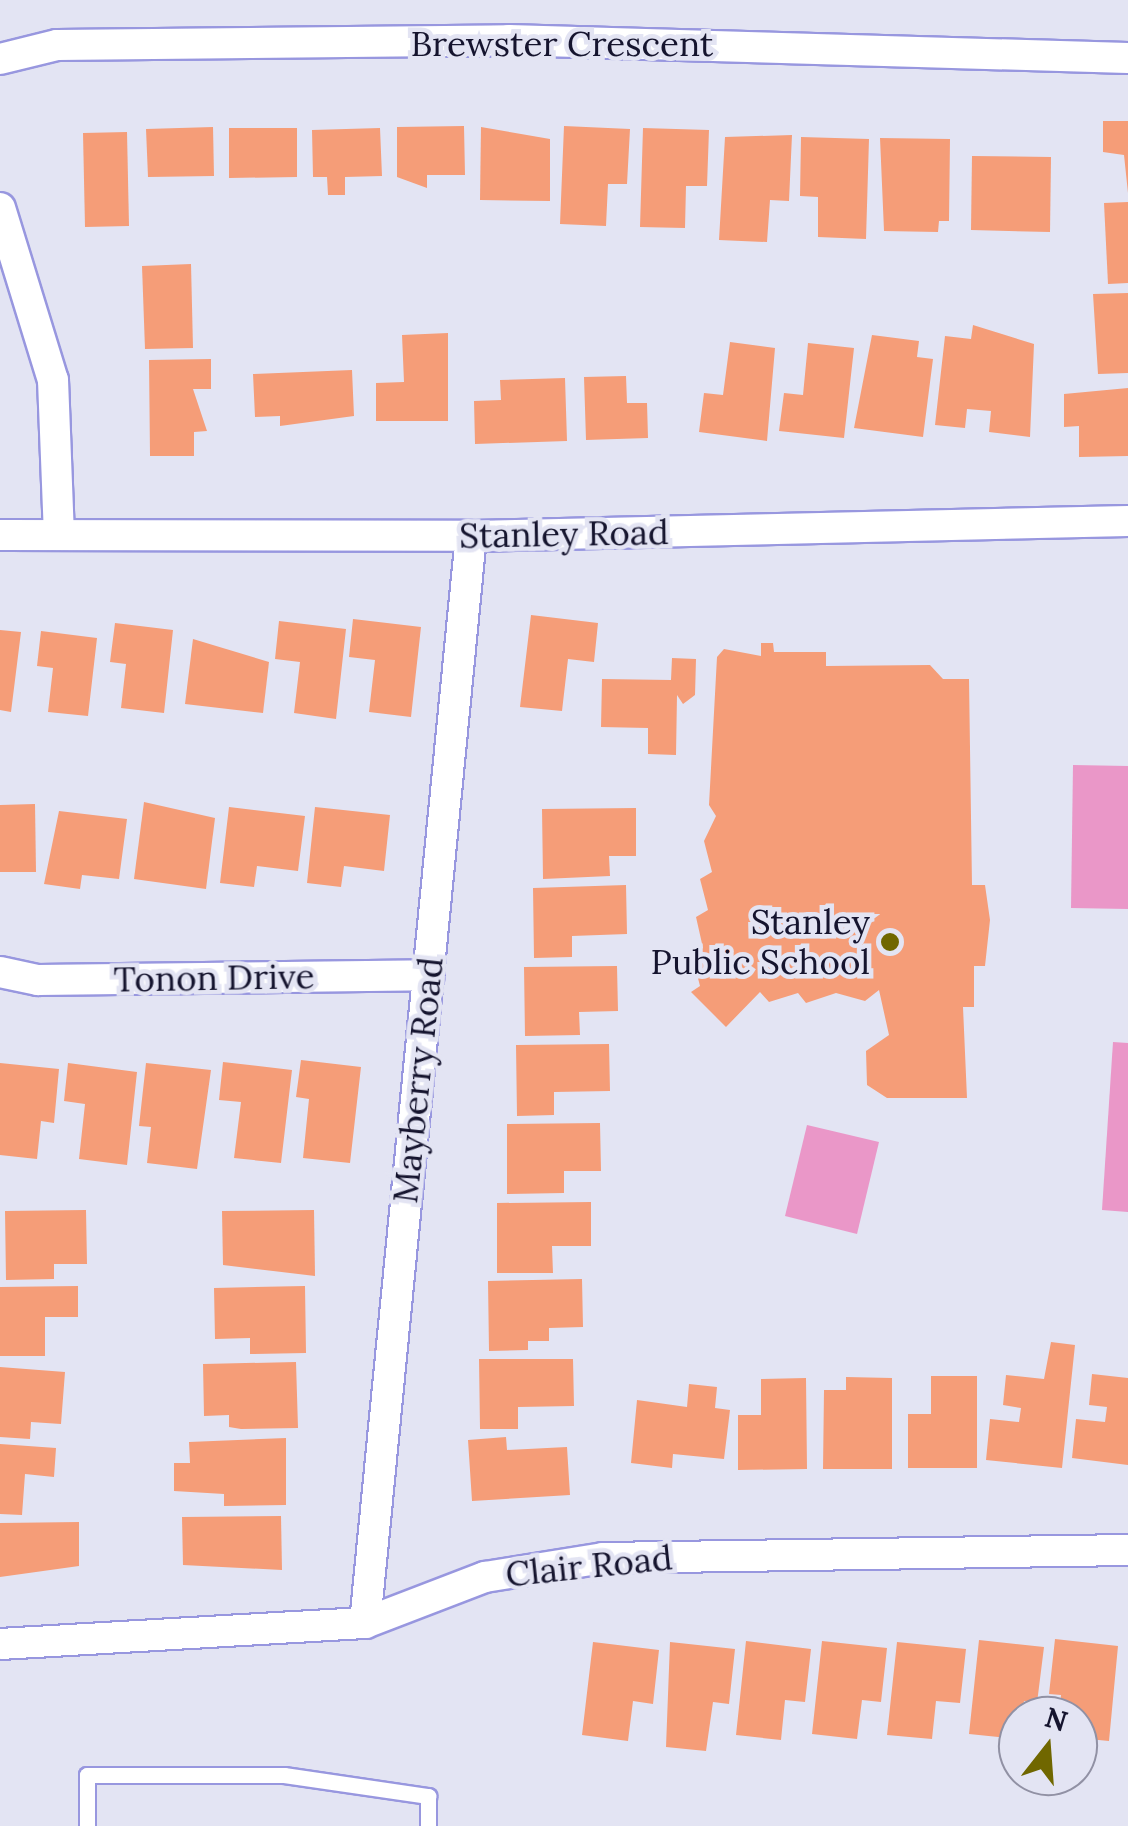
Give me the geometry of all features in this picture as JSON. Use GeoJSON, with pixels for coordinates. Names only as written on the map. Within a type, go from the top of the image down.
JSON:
{"type":"FeatureCollection","features":[{"type":"Feature","properties":{"kind":"street","name":"Brewster Crescent"},"geometry":{"type":"LineString","coordinates":[[0,59],[57,45],[509,40],[1128,58]]}},
{"type":"Feature","properties":{"kind":"street"},"geometry":{"type":"LineString","coordinates":[[0,208],[53,380],[59,533]]}},
{"type":"Feature","properties":{"kind":"street","name":"Stanley Road"},"geometry":{"type":"LineString","coordinates":[[0,535],[471,536],[1128,521]]}},
{"type":"Feature","properties":{"kind":"street","name":"Mayberry Road"},"geometry":{"type":"LineString","coordinates":[[365,1622],[471,536]]}},
{"type":"Feature","properties":{"kind":"street","name":"Tonon Drive"},"geometry":{"type":"LineString","coordinates":[[0,972],[38,980],[428,975]]}},
{"type":"Feature","properties":{"kind":"street","name":"Clair Road"},"geometry":{"type":"LineString","coordinates":[[0,1644],[365,1622],[485,1577],[603,1558],[1128,1550]]}},
{"type":"Feature","properties":{"kind":"lane"},"geometry":{"type":"LineString","coordinates":[[87,1826],[87,1775],[284,1774],[428,1796],[428,1826]]}},
{"type":"Feature","properties":{"kind":"shaded area"},"geometry":{"type":"Polygon","coordinates":[[[1073,765],[1128,766],[1128,909],[1071,908],[1073,765]]]}},
{"type":"Feature","properties":{"kind":"shaded area"},"geometry":{"type":"Polygon","coordinates":[[[1113,1042],[1128,1043],[1128,1212],[1102,1210],[1113,1042]]]}},
{"type":"Feature","properties":{"kind":"shaded area"},"geometry":{"type":"Polygon","coordinates":[[[807,1125],[879,1142],[857,1234],[785,1216],[807,1125]]]}},
{"type":"Feature","properties":{"kind":"building"},"geometry":{"type":"Polygon","coordinates":[[[1103,121],[1128,121],[1128,193],[1124,155],[1103,152],[1103,121]]]}},
{"type":"Feature","properties":{"kind":"building"},"geometry":{"type":"Polygon","coordinates":[[[464,126],[465,175],[427,175],[427,188],[397,177],[397,127],[464,126]]]}},
{"type":"Feature","properties":{"kind":"building"},"geometry":{"type":"Polygon","coordinates":[[[564,126],[630,129],[627,184],[608,184],[606,226],[560,224],[564,126]]]}},
{"type":"Feature","properties":{"kind":"building"},"geometry":{"type":"Polygon","coordinates":[[[213,127],[214,176],[148,177],[146,129],[213,127]]]}},
{"type":"Feature","properties":{"kind":"building"},"geometry":{"type":"Polygon","coordinates":[[[481,127],[550,139],[550,201],[480,200],[481,127]]]}},
{"type":"Feature","properties":{"kind":"building"},"geometry":{"type":"Polygon","coordinates":[[[229,128],[297,128],[297,177],[229,178],[229,128]]]}},
{"type":"Feature","properties":{"kind":"building"},"geometry":{"type":"Polygon","coordinates":[[[380,128],[382,176],[345,177],[345,195],[328,195],[327,177],[313,177],[312,130],[380,128]]]}},
{"type":"Feature","properties":{"kind":"building"},"geometry":{"type":"Polygon","coordinates":[[[643,128],[709,130],[707,186],[686,186],[685,228],[640,227],[643,128]]]}},
{"type":"Feature","properties":{"kind":"building"},"geometry":{"type":"Polygon","coordinates":[[[127,132],[129,226],[85,227],[83,133],[127,132]]]}},
{"type":"Feature","properties":{"kind":"building"},"geometry":{"type":"Polygon","coordinates":[[[792,135],[789,201],[770,200],[767,242],[719,240],[725,137],[792,135]]]}},
{"type":"Feature","properties":{"kind":"building"},"geometry":{"type":"Polygon","coordinates":[[[801,137],[869,139],[866,239],[818,237],[818,197],[800,196],[801,137]]]}},
{"type":"Feature","properties":{"kind":"building"},"geometry":{"type":"Polygon","coordinates":[[[880,138],[950,139],[949,221],[939,221],[938,232],[884,231],[880,138]]]}},
{"type":"Feature","properties":{"kind":"building"},"geometry":{"type":"Polygon","coordinates":[[[972,156],[1051,157],[1050,232],[971,230],[972,156]]]}},
{"type":"Feature","properties":{"kind":"building"},"geometry":{"type":"Polygon","coordinates":[[[1128,202],[1128,283],[1108,284],[1104,203],[1128,202]]]}},
{"type":"Feature","properties":{"kind":"building"},"geometry":{"type":"Polygon","coordinates":[[[191,264],[193,348],[145,349],[142,266],[191,264]]]}},
{"type":"Feature","properties":{"kind":"building"},"geometry":{"type":"Polygon","coordinates":[[[1128,293],[1128,373],[1098,374],[1093,294],[1128,293]]]}},
{"type":"Feature","properties":{"kind":"building"},"geometry":{"type":"Polygon","coordinates":[[[973,325],[1034,344],[1030,437],[989,432],[991,411],[967,409],[965,428],[935,425],[945,336],[971,339],[973,325]]]}},
{"type":"Feature","properties":{"kind":"building"},"geometry":{"type":"Polygon","coordinates":[[[448,333],[448,421],[376,421],[376,383],[404,382],[402,335],[448,333]]]}},
{"type":"Feature","properties":{"kind":"building"},"geometry":{"type":"Polygon","coordinates":[[[872,335],[919,341],[917,357],[933,359],[923,437],[854,428],[872,335]]]}},
{"type":"Feature","properties":{"kind":"building"},"geometry":{"type":"Polygon","coordinates":[[[730,342],[775,348],[767,441],[699,432],[704,393],[723,395],[730,342]]]}},
{"type":"Feature","properties":{"kind":"building"},"geometry":{"type":"Polygon","coordinates":[[[808,343],[854,348],[844,438],[779,431],[784,393],[803,395],[808,343]]]}},
{"type":"Feature","properties":{"kind":"building"},"geometry":{"type":"Polygon","coordinates":[[[211,359],[211,389],[193,389],[207,431],[194,432],[194,456],[150,456],[149,360],[211,359]]]}},
{"type":"Feature","properties":{"kind":"building"},"geometry":{"type":"Polygon","coordinates":[[[352,370],[354,416],[280,426],[280,416],[255,417],[253,374],[352,370]]]}},
{"type":"Feature","properties":{"kind":"building"},"geometry":{"type":"Polygon","coordinates":[[[626,376],[627,403],[647,403],[648,438],[586,440],[584,377],[626,376]]]}},
{"type":"Feature","properties":{"kind":"building"},"geometry":{"type":"Polygon","coordinates":[[[565,378],[567,441],[475,444],[474,401],[501,400],[500,380],[565,378]]]}},
{"type":"Feature","properties":{"kind":"building"},"geometry":{"type":"Polygon","coordinates":[[[1128,388],[1128,456],[1079,457],[1079,426],[1064,427],[1064,394],[1128,388]]]}},
{"type":"Feature","properties":{"kind":"building"},"geometry":{"type":"Polygon","coordinates":[[[531,615],[598,623],[594,662],[568,659],[562,711],[520,707],[531,615]]]}},
{"type":"Feature","properties":{"kind":"building"},"geometry":{"type":"Polygon","coordinates":[[[353,619],[421,627],[411,717],[369,712],[375,660],[349,657],[353,619]]]}},
{"type":"Feature","properties":{"kind":"building"},"geometry":{"type":"Polygon","coordinates":[[[279,621],[346,629],[336,719],[294,713],[300,662],[275,659],[279,621]]]}},
{"type":"Feature","properties":{"kind":"building"},"geometry":{"type":"Polygon","coordinates":[[[115,623],[173,630],[164,713],[121,708],[126,664],[110,662],[115,623]]]}},
{"type":"Feature","properties":{"kind":"building"},"geometry":{"type":"Polygon","coordinates":[[[0,630],[21,632],[11,712],[0,710],[0,630]]]}},
{"type":"Feature","properties":{"kind":"building"},"geometry":{"type":"Polygon","coordinates":[[[41,631],[97,638],[88,716],[48,712],[53,668],[37,666],[41,631]]]}},
{"type":"Feature","properties":{"kind":"building"},"geometry":{"type":"Polygon","coordinates":[[[193,639],[269,662],[263,713],[185,704],[193,639]]]}},
{"type":"Feature","properties":{"kind":"building"},"geometry":{"type":"Polygon","coordinates":[[[761,643],[773,643],[774,652],[826,652],[826,666],[930,665],[943,679],[969,679],[972,885],[985,885],[990,920],[985,966],[974,966],[974,1007],[963,1007],[967,1098],[887,1098],[867,1085],[866,1051],[889,1035],[879,990],[865,1001],[836,993],[806,1003],[798,993],[769,1002],[760,992],[726,1027],[691,992],[700,986],[692,955],[703,948],[696,917],[708,910],[700,879],[712,872],[704,841],[716,816],[709,805],[717,657],[724,649],[761,656],[761,643]]]}},
{"type":"Feature","properties":{"kind":"building"},"geometry":{"type":"Polygon","coordinates":[[[672,658],[696,659],[695,695],[683,704],[677,695],[676,755],[648,754],[648,728],[601,727],[602,679],[671,680],[672,658]]]}},
{"type":"Feature","properties":{"kind":"building"},"geometry":{"type":"Polygon","coordinates":[[[144,802],[215,818],[206,889],[134,879],[144,802]]]}},
{"type":"Feature","properties":{"kind":"building"},"geometry":{"type":"Polygon","coordinates":[[[35,804],[36,872],[0,872],[0,805],[35,804]]]}},
{"type":"Feature","properties":{"kind":"building"},"geometry":{"type":"Polygon","coordinates":[[[229,807],[305,816],[298,871],[257,866],[254,887],[220,883],[229,807]]]}},
{"type":"Feature","properties":{"kind":"building"},"geometry":{"type":"Polygon","coordinates":[[[315,807],[390,815],[384,871],[344,866],[341,887],[307,883],[315,807]]]}},
{"type":"Feature","properties":{"kind":"building"},"geometry":{"type":"Polygon","coordinates":[[[636,808],[636,856],[609,856],[610,876],[543,879],[542,809],[636,808]]]}},
{"type":"Feature","properties":{"kind":"building"},"geometry":{"type":"Polygon","coordinates":[[[59,811],[127,819],[119,879],[82,875],[80,889],[44,884],[59,811]]]}},
{"type":"Feature","properties":{"kind":"building"},"geometry":{"type":"Polygon","coordinates":[[[626,885],[627,934],[572,936],[572,957],[534,958],[533,888],[626,885]]]}},
{"type":"Feature","properties":{"kind":"building"},"geometry":{"type":"Polygon","coordinates":[[[617,966],[618,1011],[579,1012],[580,1035],[525,1036],[524,967],[617,966]]]}},
{"type":"Feature","properties":{"kind":"building"},"geometry":{"type":"Polygon","coordinates":[[[609,1044],[610,1091],[554,1092],[554,1115],[517,1116],[516,1045],[609,1044]]]}},
{"type":"Feature","properties":{"kind":"building"},"geometry":{"type":"Polygon","coordinates":[[[301,1060],[361,1067],[350,1163],[303,1158],[309,1099],[296,1097],[301,1060]]]}},
{"type":"Feature","properties":{"kind":"building"},"geometry":{"type":"Polygon","coordinates":[[[223,1062],[292,1070],[281,1163],[234,1158],[241,1102],[219,1100],[223,1062]]]}},
{"type":"Feature","properties":{"kind":"building"},"geometry":{"type":"Polygon","coordinates":[[[0,1063],[59,1069],[54,1123],[41,1121],[37,1159],[0,1155],[0,1063]]]}},
{"type":"Feature","properties":{"kind":"building"},"geometry":{"type":"Polygon","coordinates":[[[68,1063],[137,1072],[127,1165],[79,1159],[85,1104],[64,1101],[68,1063]]]}},
{"type":"Feature","properties":{"kind":"building"},"geometry":{"type":"Polygon","coordinates":[[[146,1063],[211,1070],[197,1169],[147,1163],[151,1127],[139,1126],[146,1063]]]}},
{"type":"Feature","properties":{"kind":"building"},"geometry":{"type":"Polygon","coordinates":[[[600,1123],[601,1171],[564,1171],[564,1193],[507,1194],[507,1124],[600,1123]]]}},
{"type":"Feature","properties":{"kind":"building"},"geometry":{"type":"Polygon","coordinates":[[[591,1202],[591,1246],[552,1246],[553,1273],[497,1273],[497,1203],[591,1202]]]}},
{"type":"Feature","properties":{"kind":"building"},"geometry":{"type":"Polygon","coordinates":[[[86,1210],[87,1264],[54,1264],[54,1279],[6,1280],[5,1211],[86,1210]]]}},
{"type":"Feature","properties":{"kind":"building"},"geometry":{"type":"Polygon","coordinates":[[[314,1210],[315,1276],[223,1265],[222,1211],[314,1210]]]}},
{"type":"Feature","properties":{"kind":"building"},"geometry":{"type":"Polygon","coordinates":[[[582,1279],[583,1327],[549,1328],[549,1341],[528,1341],[528,1350],[489,1351],[488,1281],[582,1279]]]}},
{"type":"Feature","properties":{"kind":"building"},"geometry":{"type":"Polygon","coordinates":[[[78,1286],[78,1317],[45,1317],[45,1356],[0,1356],[0,1287],[78,1286]]]}},
{"type":"Feature","properties":{"kind":"building"},"geometry":{"type":"Polygon","coordinates":[[[305,1286],[306,1353],[250,1354],[250,1338],[215,1339],[214,1288],[305,1286]]]}},
{"type":"Feature","properties":{"kind":"building"},"geometry":{"type":"Polygon","coordinates":[[[1051,1342],[1075,1345],[1062,1468],[986,1460],[990,1419],[1019,1422],[1021,1408],[1003,1405],[1006,1375],[1044,1379],[1051,1342]]]}},
{"type":"Feature","properties":{"kind":"building"},"geometry":{"type":"Polygon","coordinates":[[[479,1359],[573,1359],[574,1406],[518,1407],[518,1429],[480,1429],[479,1359]]]}},
{"type":"Feature","properties":{"kind":"building"},"geometry":{"type":"Polygon","coordinates":[[[296,1362],[298,1428],[241,1429],[229,1427],[229,1415],[204,1416],[203,1364],[296,1362]]]}},
{"type":"Feature","properties":{"kind":"building"},"geometry":{"type":"Polygon","coordinates":[[[0,1367],[65,1372],[61,1424],[31,1422],[30,1439],[0,1437],[0,1367]]]}},
{"type":"Feature","properties":{"kind":"building"},"geometry":{"type":"Polygon","coordinates":[[[1092,1374],[1128,1378],[1128,1465],[1072,1458],[1076,1419],[1105,1422],[1107,1407],[1089,1405],[1092,1374]]]}},
{"type":"Feature","properties":{"kind":"building"},"geometry":{"type":"Polygon","coordinates":[[[931,1376],[977,1376],[977,1468],[908,1468],[908,1414],[931,1414],[931,1376]]]}},
{"type":"Feature","properties":{"kind":"building"},"geometry":{"type":"Polygon","coordinates":[[[846,1377],[892,1378],[892,1469],[823,1469],[824,1390],[846,1390],[846,1377]]]}},
{"type":"Feature","properties":{"kind":"building"},"geometry":{"type":"Polygon","coordinates":[[[806,1378],[807,1469],[738,1470],[738,1415],[761,1415],[761,1379],[806,1378]]]}},
{"type":"Feature","properties":{"kind":"building"},"geometry":{"type":"Polygon","coordinates":[[[689,1384],[717,1387],[715,1408],[730,1410],[724,1459],[673,1454],[672,1468],[631,1463],[637,1400],[687,1407],[689,1384]]]}},
{"type":"Feature","properties":{"kind":"building"},"geometry":{"type":"Polygon","coordinates":[[[506,1437],[507,1450],[567,1447],[570,1495],[472,1501],[468,1440],[506,1437]]]}},
{"type":"Feature","properties":{"kind":"building"},"geometry":{"type":"Polygon","coordinates":[[[286,1438],[286,1505],[224,1506],[224,1494],[174,1491],[174,1463],[190,1463],[189,1442],[286,1438]]]}},
{"type":"Feature","properties":{"kind":"building"},"geometry":{"type":"Polygon","coordinates":[[[0,1444],[56,1448],[54,1477],[25,1474],[22,1515],[0,1514],[0,1444]]]}},
{"type":"Feature","properties":{"kind":"building"},"geometry":{"type":"Polygon","coordinates":[[[281,1516],[282,1570],[183,1565],[182,1517],[281,1516]]]}},
{"type":"Feature","properties":{"kind":"building"},"geometry":{"type":"Polygon","coordinates":[[[79,1522],[79,1566],[0,1577],[0,1523],[79,1522]]]}},
{"type":"Feature","properties":{"kind":"building"},"geometry":{"type":"Polygon","coordinates":[[[1055,1639],[1118,1646],[1109,1741],[1098,1740],[1098,1696],[1049,1694],[1055,1639]]]}},
{"type":"Feature","properties":{"kind":"building"},"geometry":{"type":"Polygon","coordinates":[[[979,1640],[1044,1647],[1038,1696],[998,1696],[998,1737],[969,1734],[979,1640]]]}},
{"type":"Feature","properties":{"kind":"building"},"geometry":{"type":"Polygon","coordinates":[[[746,1641],[811,1649],[805,1702],[785,1700],[781,1740],[736,1735],[746,1641]]]}},
{"type":"Feature","properties":{"kind":"building"},"geometry":{"type":"Polygon","coordinates":[[[822,1641],[887,1648],[881,1702],[862,1700],[857,1739],[812,1734],[822,1641]]]}},
{"type":"Feature","properties":{"kind":"building"},"geometry":{"type":"Polygon","coordinates":[[[593,1642],[659,1650],[653,1704],[633,1701],[628,1741],[582,1735],[593,1642]]]}},
{"type":"Feature","properties":{"kind":"building"},"geometry":{"type":"Polygon","coordinates":[[[670,1642],[735,1649],[729,1704],[713,1702],[706,1751],[666,1747],[670,1642]]]}},
{"type":"Feature","properties":{"kind":"building"},"geometry":{"type":"Polygon","coordinates":[[[897,1642],[966,1649],[960,1703],[936,1701],[932,1739],[887,1735],[897,1642]]]}},
{"type":"Feature","properties":{"kind":"place","name":"Stanley Public School"},"geometry":{"type":"Point","coordinates":[890,942]}}]}
